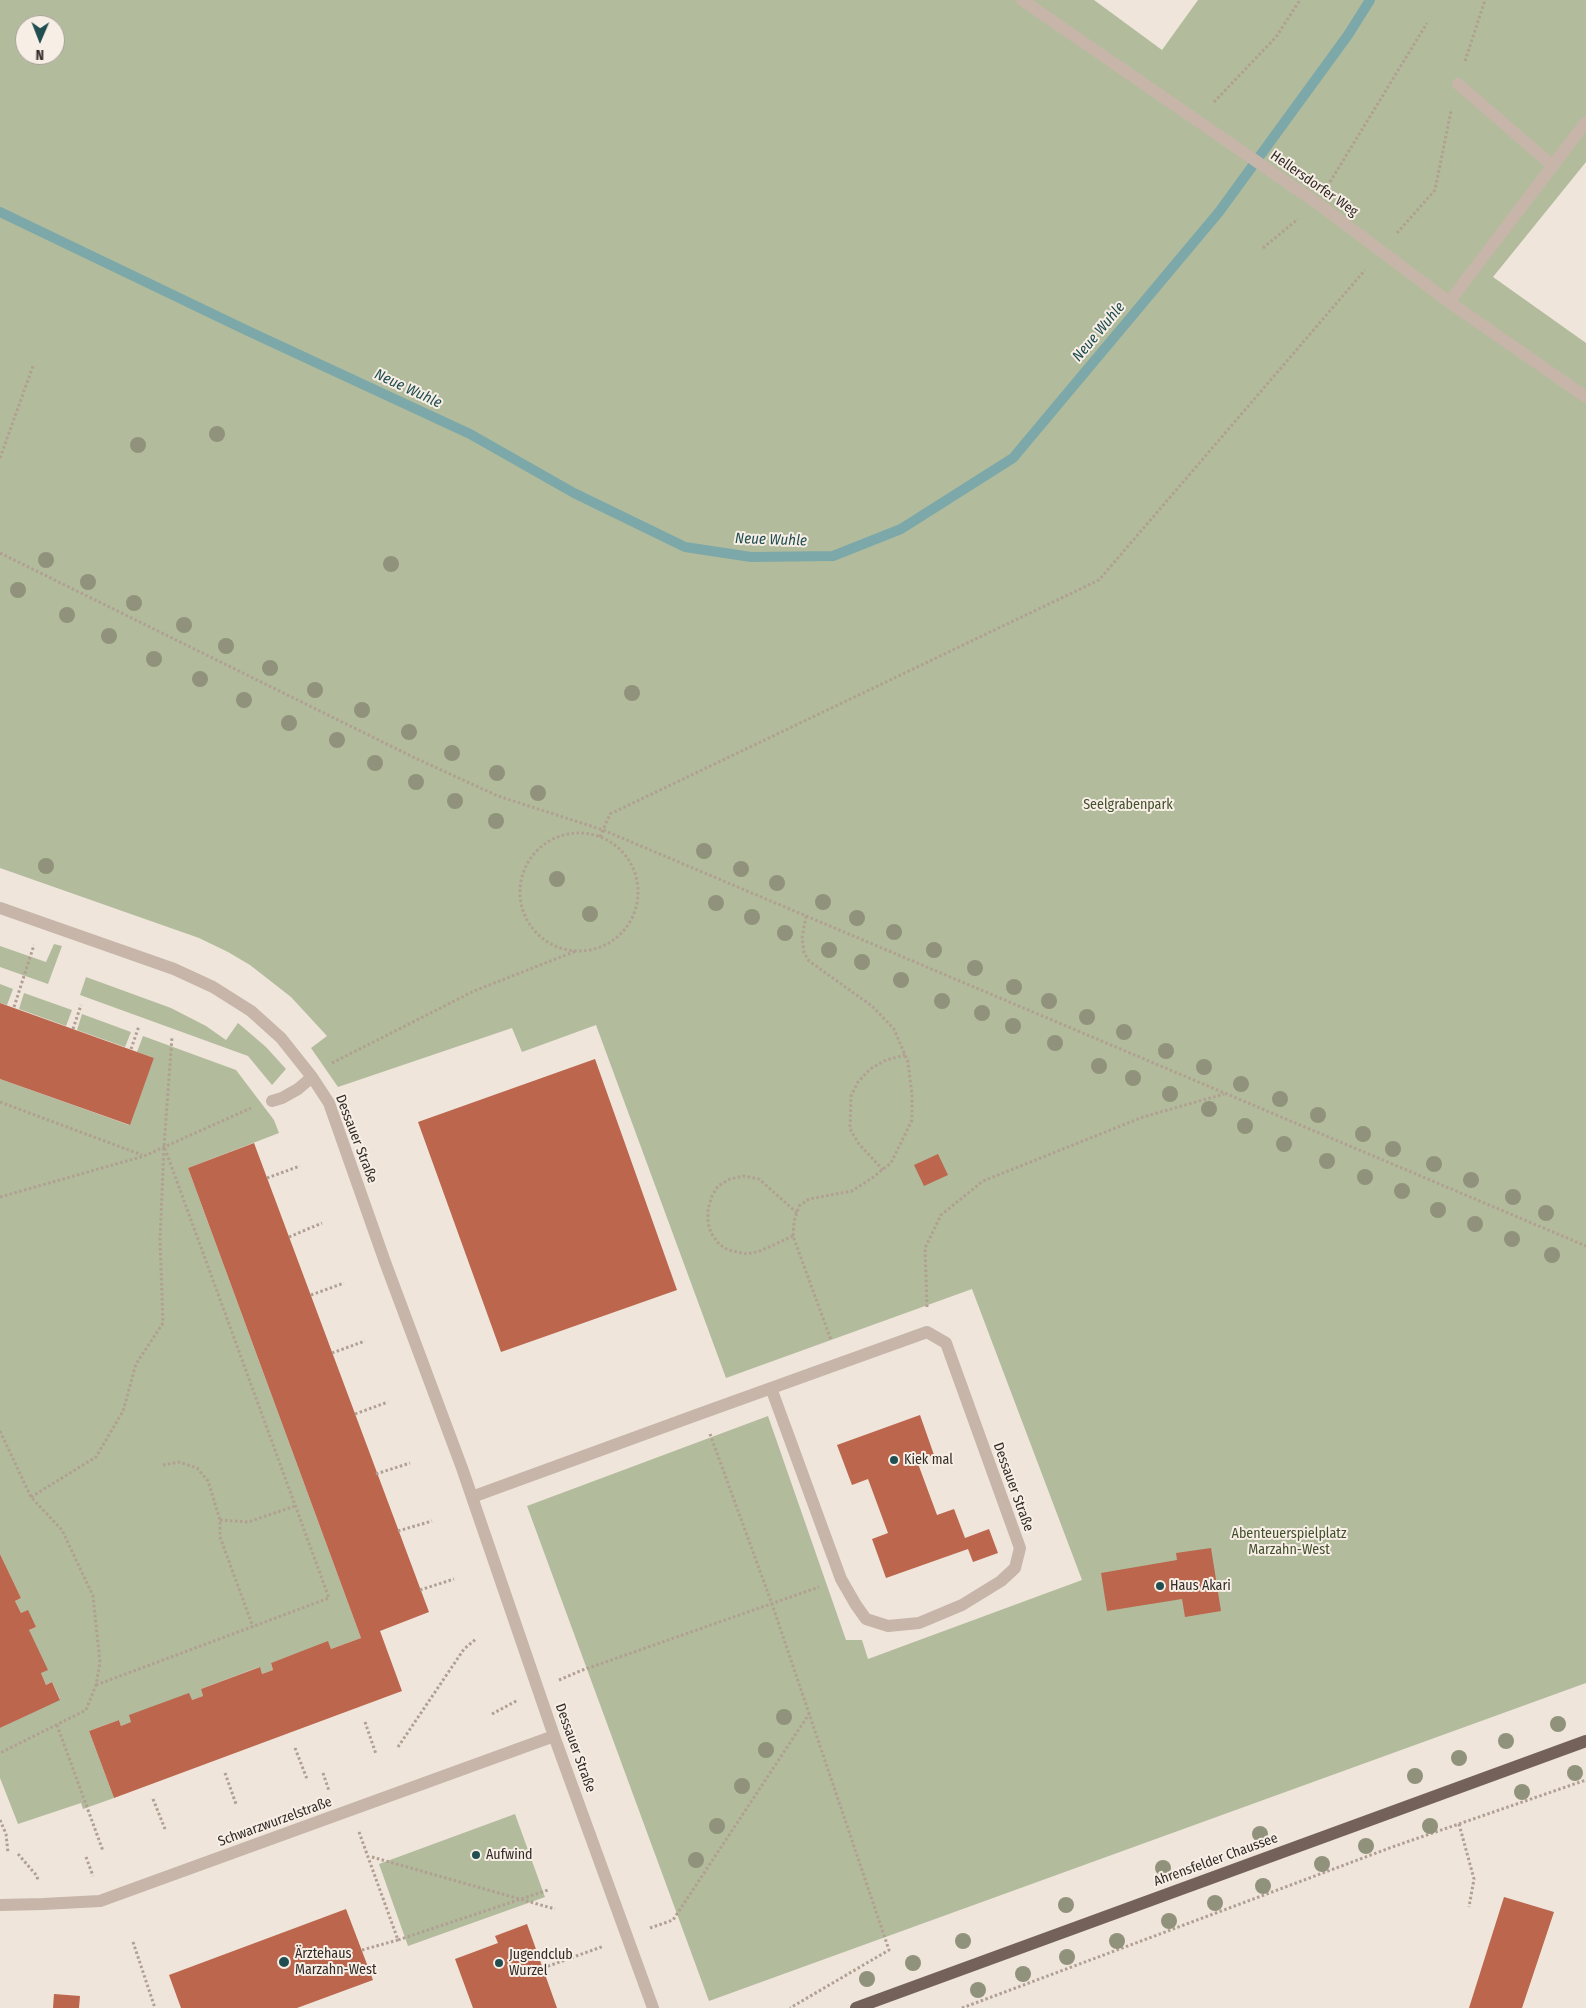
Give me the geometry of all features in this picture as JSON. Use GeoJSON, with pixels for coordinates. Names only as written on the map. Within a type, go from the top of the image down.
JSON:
{"type":"FeatureCollection","features":[{"type":"Feature","properties":{"kind":"main road","name":"Ahrensfelder Chaussee"},"geometry":{"type":"LineString","coordinates":[[856,2008],[1586,1741]]}},
{"type":"Feature","properties":{"kind":"street","name":"Hellersdorfer Weg"},"geometry":{"type":"LineString","coordinates":[[1022,0],[1317,203],[1449,302],[1586,398]]}},
{"type":"Feature","properties":{"kind":"street"},"geometry":{"type":"LineString","coordinates":[[1458,84],[1553,166]]}},
{"type":"Feature","properties":{"kind":"street"},"geometry":{"type":"LineString","coordinates":[[1449,302],[1586,122]]}},
{"type":"Feature","properties":{"kind":"street","name":"Dessauer Straße"},"geometry":{"type":"LineString","coordinates":[[0,908],[174,969],[213,987],[257,1016],[281,1038],[312,1077],[329,1103],[385,1262],[472,1497],[554,1736],[653,2008]]}},
{"type":"Feature","properties":{"kind":"street"},"geometry":{"type":"LineString","coordinates":[[272,1101],[298,1089],[312,1077]]}},
{"type":"Feature","properties":{"kind":"street"},"geometry":{"type":"LineString","coordinates":[[472,1497],[927,1332]]}},
{"type":"Feature","properties":{"kind":"street","name":"Dessauer Straße"},"geometry":{"type":"LineString","coordinates":[[771,1388],[841,1579],[856,1605],[866,1619],[888,1626],[919,1623],[962,1606],[1000,1581],[1015,1568],[1020,1548],[946,1343],[927,1332]]}},
{"type":"Feature","properties":{"kind":"street","name":"Schwarzwurzelstraße"},"geometry":{"type":"LineString","coordinates":[[0,1904],[100,1901],[554,1736]]}},
{"type":"Feature","properties":{"kind":"path"},"geometry":{"type":"LineString","coordinates":[[1197,121],[1276,37],[1300,0]]}},
{"type":"Feature","properties":{"kind":"path"},"geometry":{"type":"LineString","coordinates":[[600,837],[610,814],[1099,580],[1380,251],[1435,190],[1458,84],[1485,0]]}},
{"type":"Feature","properties":{"kind":"path"},"geometry":{"type":"LineString","coordinates":[[1263,248],[1317,203],[1427,23]]}},
{"type":"Feature","properties":{"kind":"path"},"geometry":{"type":"LineString","coordinates":[[0,458],[33,366]]}},
{"type":"Feature","properties":{"kind":"path"},"geometry":{"type":"LineString","coordinates":[[0,553],[415,758],[498,796],[602,830],[1586,1246]]}},
{"type":"Feature","properties":{"kind":"path"},"geometry":{"type":"LineString","coordinates":[[312,1077],[321,1069],[348,1054],[474,991],[576,951],[596,949],[614,940],[628,926],[637,908],[638,888],[634,869],[623,852],[607,840],[591,834],[574,833],[557,837],[543,846],[531,859],[523,874],[520,890],[522,907],[529,923],[540,936],[557,946],[576,951]]}},
{"type":"Feature","properties":{"kind":"path"},"geometry":{"type":"LineString","coordinates":[[806,916],[802,938],[804,953],[809,961],[872,1006],[894,1029],[908,1062],[912,1095],[912,1120],[901,1145],[891,1162],[883,1170],[852,1191],[808,1200],[798,1206],[793,1236],[840,1364]]}},
{"type":"Feature","properties":{"kind":"path"},"geometry":{"type":"LineString","coordinates":[[14,1007],[42,923]]}},
{"type":"Feature","properties":{"kind":"path"},"geometry":{"type":"LineString","coordinates":[[73,1028],[81,1005]]}},
{"type":"Feature","properties":{"kind":"path"},"geometry":{"type":"LineString","coordinates":[[131,1049],[139,1026]]}},
{"type":"Feature","properties":{"kind":"path"},"geometry":{"type":"LineString","coordinates":[[31,1497],[96,1457],[123,1411],[136,1364],[163,1323],[160,1240],[164,1146],[172,1037]]}},
{"type":"Feature","properties":{"kind":"path"},"geometry":{"type":"LineString","coordinates":[[883,1170],[859,1144],[850,1129],[852,1096],[858,1082],[870,1069],[886,1060],[905,1055]]}},
{"type":"Feature","properties":{"kind":"path"},"geometry":{"type":"LineString","coordinates":[[927,1332],[925,1248],[942,1214],[983,1181],[1142,1117],[1224,1094]]}},
{"type":"Feature","properties":{"kind":"path"},"geometry":{"type":"LineString","coordinates":[[0,1197],[144,1156],[272,1101]]}},
{"type":"Feature","properties":{"kind":"path"},"geometry":{"type":"LineString","coordinates":[[0,1102],[144,1156]]}},
{"type":"Feature","properties":{"kind":"path"},"geometry":{"type":"LineString","coordinates":[[96,1684],[329,1598],[164,1146]]}},
{"type":"Feature","properties":{"kind":"path"},"geometry":{"type":"LineString","coordinates":[[267,1178],[300,1166]]}},
{"type":"Feature","properties":{"kind":"path"},"geometry":{"type":"LineString","coordinates":[[793,1236],[760,1251],[747,1254],[728,1250],[718,1244],[711,1233],[708,1223],[708,1209],[712,1196],[718,1186],[730,1179],[744,1176],[759,1179],[797,1213]]}},
{"type":"Feature","properties":{"kind":"path"},"geometry":{"type":"LineString","coordinates":[[289,1237],[322,1224]]}},
{"type":"Feature","properties":{"kind":"path"},"geometry":{"type":"LineString","coordinates":[[311,1295],[344,1283]]}},
{"type":"Feature","properties":{"kind":"path"},"geometry":{"type":"LineString","coordinates":[[332,1353],[365,1341]]}},
{"type":"Feature","properties":{"kind":"path"},"geometry":{"type":"LineString","coordinates":[[355,1414],[388,1402]]}},
{"type":"Feature","properties":{"kind":"path"},"geometry":{"type":"LineString","coordinates":[[702,1413],[772,1604],[889,1950],[790,2008]]}},
{"type":"Feature","properties":{"kind":"path"},"geometry":{"type":"LineString","coordinates":[[0,1431],[31,1497],[62,1530],[93,1596],[100,1662],[96,1684],[86,1710],[0,1753]]}},
{"type":"Feature","properties":{"kind":"path"},"geometry":{"type":"LineString","coordinates":[[163,1465],[179,1462],[197,1468],[208,1481],[220,1520],[220,1537],[252,1627]]}},
{"type":"Feature","properties":{"kind":"path"},"geometry":{"type":"LineString","coordinates":[[376,1474],[410,1463]]}},
{"type":"Feature","properties":{"kind":"path"},"geometry":{"type":"LineString","coordinates":[[220,1520],[248,1522],[295,1506]]}},
{"type":"Feature","properties":{"kind":"path"},"geometry":{"type":"LineString","coordinates":[[398,1530],[432,1521]]}},
{"type":"Feature","properties":{"kind":"path"},"geometry":{"type":"LineString","coordinates":[[420,1590],[454,1579]]}},
{"type":"Feature","properties":{"kind":"path"},"geometry":{"type":"LineString","coordinates":[[580,1671],[841,1579]]}},
{"type":"Feature","properties":{"kind":"path"},"geometry":{"type":"LineString","coordinates":[[398,1747],[464,1649],[476,1639]]}},
{"type":"Feature","properties":{"kind":"path"},"geometry":{"type":"LineString","coordinates":[[674,1920],[810,1714]]}},
{"type":"Feature","properties":{"kind":"path"},"geometry":{"type":"LineString","coordinates":[[365,1722],[376,1754]]}},
{"type":"Feature","properties":{"kind":"path"},"geometry":{"type":"LineString","coordinates":[[57,1725],[103,1851]]}},
{"type":"Feature","properties":{"kind":"path"},"geometry":{"type":"LineString","coordinates":[[295,1748],[307,1779]]}},
{"type":"Feature","properties":{"kind":"path"},"geometry":{"type":"LineString","coordinates":[[225,1773],[236,1804]]}},
{"type":"Feature","properties":{"kind":"path"},"geometry":{"type":"LineString","coordinates":[[962,2008],[1395,1846],[1586,1780]]}},
{"type":"Feature","properties":{"kind":"path"},"geometry":{"type":"LineString","coordinates":[[153,1799],[165,1829]]}},
{"type":"Feature","properties":{"kind":"path"},"geometry":{"type":"LineString","coordinates":[[352,1810],[398,1940]]}},
{"type":"Feature","properties":{"kind":"path"},"geometry":{"type":"LineString","coordinates":[[0,1820],[6,1834],[8,1853]]}},
{"type":"Feature","properties":{"kind":"path"},"geometry":{"type":"LineString","coordinates":[[1459,1824],[1474,1879],[1469,1907]]}},
{"type":"Feature","properties":{"kind":"path"},"geometry":{"type":"LineString","coordinates":[[372,1857],[555,1909]]}},
{"type":"Feature","properties":{"kind":"path"},"geometry":{"type":"LineString","coordinates":[[362,1950],[398,1940],[548,1890]]}},
{"type":"Feature","properties":{"kind":"path"},"geometry":{"type":"LineString","coordinates":[[543,1968],[628,1937]]}},
{"type":"Feature","properties":{"kind":"path"},"geometry":{"type":"LineString","coordinates":[[133,1942],[155,2008]]}},
{"type":"Feature","properties":{"kind":"green space","name":"Seelgrabenpark"},"geometry":{"type":"Polygon","coordinates":[[[0,0],[1094,0],[1162,50],[1198,0],[1586,0],[1586,162],[1493,277],[1586,343],[1586,1683],[709,2001],[527,1506],[768,1416],[846,1640],[862,1640],[868,1659],[1082,1580],[972,1289],[726,1378],[596,1025],[522,1052],[512,1028],[338,1087],[311,1048],[327,1036],[291,997],[250,965],[199,938],[0,868],[0,0]]]}},
{"type":"Feature","properties":{"kind":"green space"},"geometry":{"type":"Polygon","coordinates":[[[54,944],[62,946],[48,984],[0,967],[0,946],[46,962],[54,944]]]}},
{"type":"Feature","properties":{"kind":"green space"},"geometry":{"type":"Polygon","coordinates":[[[86,977],[171,1008],[206,1026],[226,1040],[238,1023],[266,1047],[286,1069],[272,1085],[248,1056],[80,995],[86,977]]]}},
{"type":"Feature","properties":{"kind":"green space"},"geometry":{"type":"Polygon","coordinates":[[[0,984],[13,989],[7,1005],[0,1003],[0,984]]]}},
{"type":"Feature","properties":{"kind":"green space"},"geometry":{"type":"Polygon","coordinates":[[[24,993],[72,1010],[66,1026],[19,1009],[24,993]]]}},
{"type":"Feature","properties":{"kind":"green space"},"geometry":{"type":"Polygon","coordinates":[[[82,1014],[131,1032],[125,1047],[77,1030],[82,1014]]]}},
{"type":"Feature","properties":{"kind":"green space"},"geometry":{"type":"Polygon","coordinates":[[[143,1036],[236,1070],[274,1120],[279,1133],[188,1168],[361,1638],[331,1649],[328,1642],[271,1663],[273,1670],[262,1674],[259,1667],[201,1689],[203,1696],[121,1726],[119,1720],[89,1731],[114,1798],[83,1809],[81,1803],[18,1824],[0,1778],[0,1728],[60,1699],[52,1682],[46,1685],[41,1673],[29,1630],[36,1627],[21,1613],[15,1601],[21,1598],[0,1554],[0,1079],[129,1125],[154,1058],[137,1052],[143,1036]]]}},
{"type":"Feature","properties":{"kind":"green space"},"geometry":{"type":"Polygon","coordinates":[[[515,1814],[545,1897],[408,1946],[379,1864],[515,1814]]]}},
{"type":"Feature","properties":{"kind":"building"},"geometry":{"type":"Polygon","coordinates":[[[0,1003],[154,1058],[130,1125],[0,1079],[0,1003]]]}},
{"type":"Feature","properties":{"kind":"building"},"geometry":{"type":"Polygon","coordinates":[[[595,1059],[677,1290],[501,1352],[418,1122],[595,1059]]]}},
{"type":"Feature","properties":{"kind":"building"},"geometry":{"type":"Polygon","coordinates":[[[254,1143],[429,1612],[380,1631],[402,1691],[114,1798],[89,1731],[119,1720],[121,1726],[131,1722],[129,1715],[189,1693],[192,1700],[203,1696],[201,1689],[260,1667],[262,1674],[273,1670],[271,1663],[328,1641],[331,1649],[361,1638],[188,1168],[254,1143]]]}},
{"type":"Feature","properties":{"kind":"building"},"geometry":{"type":"Polygon","coordinates":[[[938,1154],[948,1175],[924,1186],[914,1165],[938,1154]]]}},
{"type":"Feature","properties":{"kind":"building"},"geometry":{"type":"Polygon","coordinates":[[[920,1415],[934,1455],[917,1461],[937,1515],[954,1509],[965,1538],[989,1529],[998,1553],[973,1562],[968,1549],[886,1578],[872,1539],[888,1533],[868,1479],[852,1485],[837,1445],[920,1415]]]}},
{"type":"Feature","properties":{"kind":"building","name":"Haus Akari"},"geometry":{"type":"Polygon","coordinates":[[[1211,1548],[1221,1611],[1185,1617],[1182,1599],[1107,1611],[1101,1573],[1177,1560],[1176,1553],[1211,1548]]]}},
{"type":"Feature","properties":{"kind":"building"},"geometry":{"type":"Polygon","coordinates":[[[0,1554],[21,1598],[15,1601],[21,1613],[28,1610],[36,1627],[29,1630],[48,1670],[41,1673],[46,1685],[52,1682],[60,1700],[0,1728],[0,1554]]]}},
{"type":"Feature","properties":{"kind":"building"},"geometry":{"type":"Polygon","coordinates":[[[1504,1897],[1554,1912],[1522,2008],[1469,2008],[1504,1897]]]}},
{"type":"Feature","properties":{"kind":"building","name":"Ärztehaus Marzahn-West"},"geometry":{"type":"Polygon","coordinates":[[[346,1909],[373,1980],[297,2008],[181,2008],[169,1975],[346,1909]]]}},
{"type":"Feature","properties":{"kind":"building","name":"Jugendclub Wurzel"},"geometry":{"type":"Polygon","coordinates":[[[527,1924],[557,2008],[473,2008],[455,1959],[498,1943],[495,1936],[527,1924]]]}},
{"type":"Feature","properties":{"kind":"building"},"geometry":{"type":"Polygon","coordinates":[[[54,1994],[80,1996],[79,2008],[53,2008],[54,1994]]]}},
{"type":"Feature","properties":{"kind":"waterway","name":"Neue Wuhle"},"geometry":{"type":"LineString","coordinates":[[0,212],[248,331],[470,434],[574,493],[685,547],[751,557],[833,556],[901,529],[1013,458],[1219,212],[1348,35],[1370,0]]}},
{"type":"Feature","properties":{"kind":"place","name":"Kiek mal"},"geometry":{"type":"Point","coordinates":[894,1460]}},
{"type":"Feature","properties":{"kind":"place","name":"Haus Akari"},"geometry":{"type":"Point","coordinates":[1160,1586]}},
{"type":"Feature","properties":{"kind":"place","name":"Aufwind"},"geometry":{"type":"Point","coordinates":[476,1855]}},
{"type":"Feature","properties":{"kind":"place","name":"Ärztehaus Marzahn-West"},"geometry":{"type":"Point","coordinates":[284,1962]}},
{"type":"Feature","properties":{"kind":"place","name":"Jugendclub Wurzel"},"geometry":{"type":"Point","coordinates":[499,1963]}},
{"type":"Feature","properties":{"kind":"park label","name":"Abenteuerspielplatz Marzahn-West"},"geometry":{"type":"Point","coordinates":[1289,1542]}}]}
